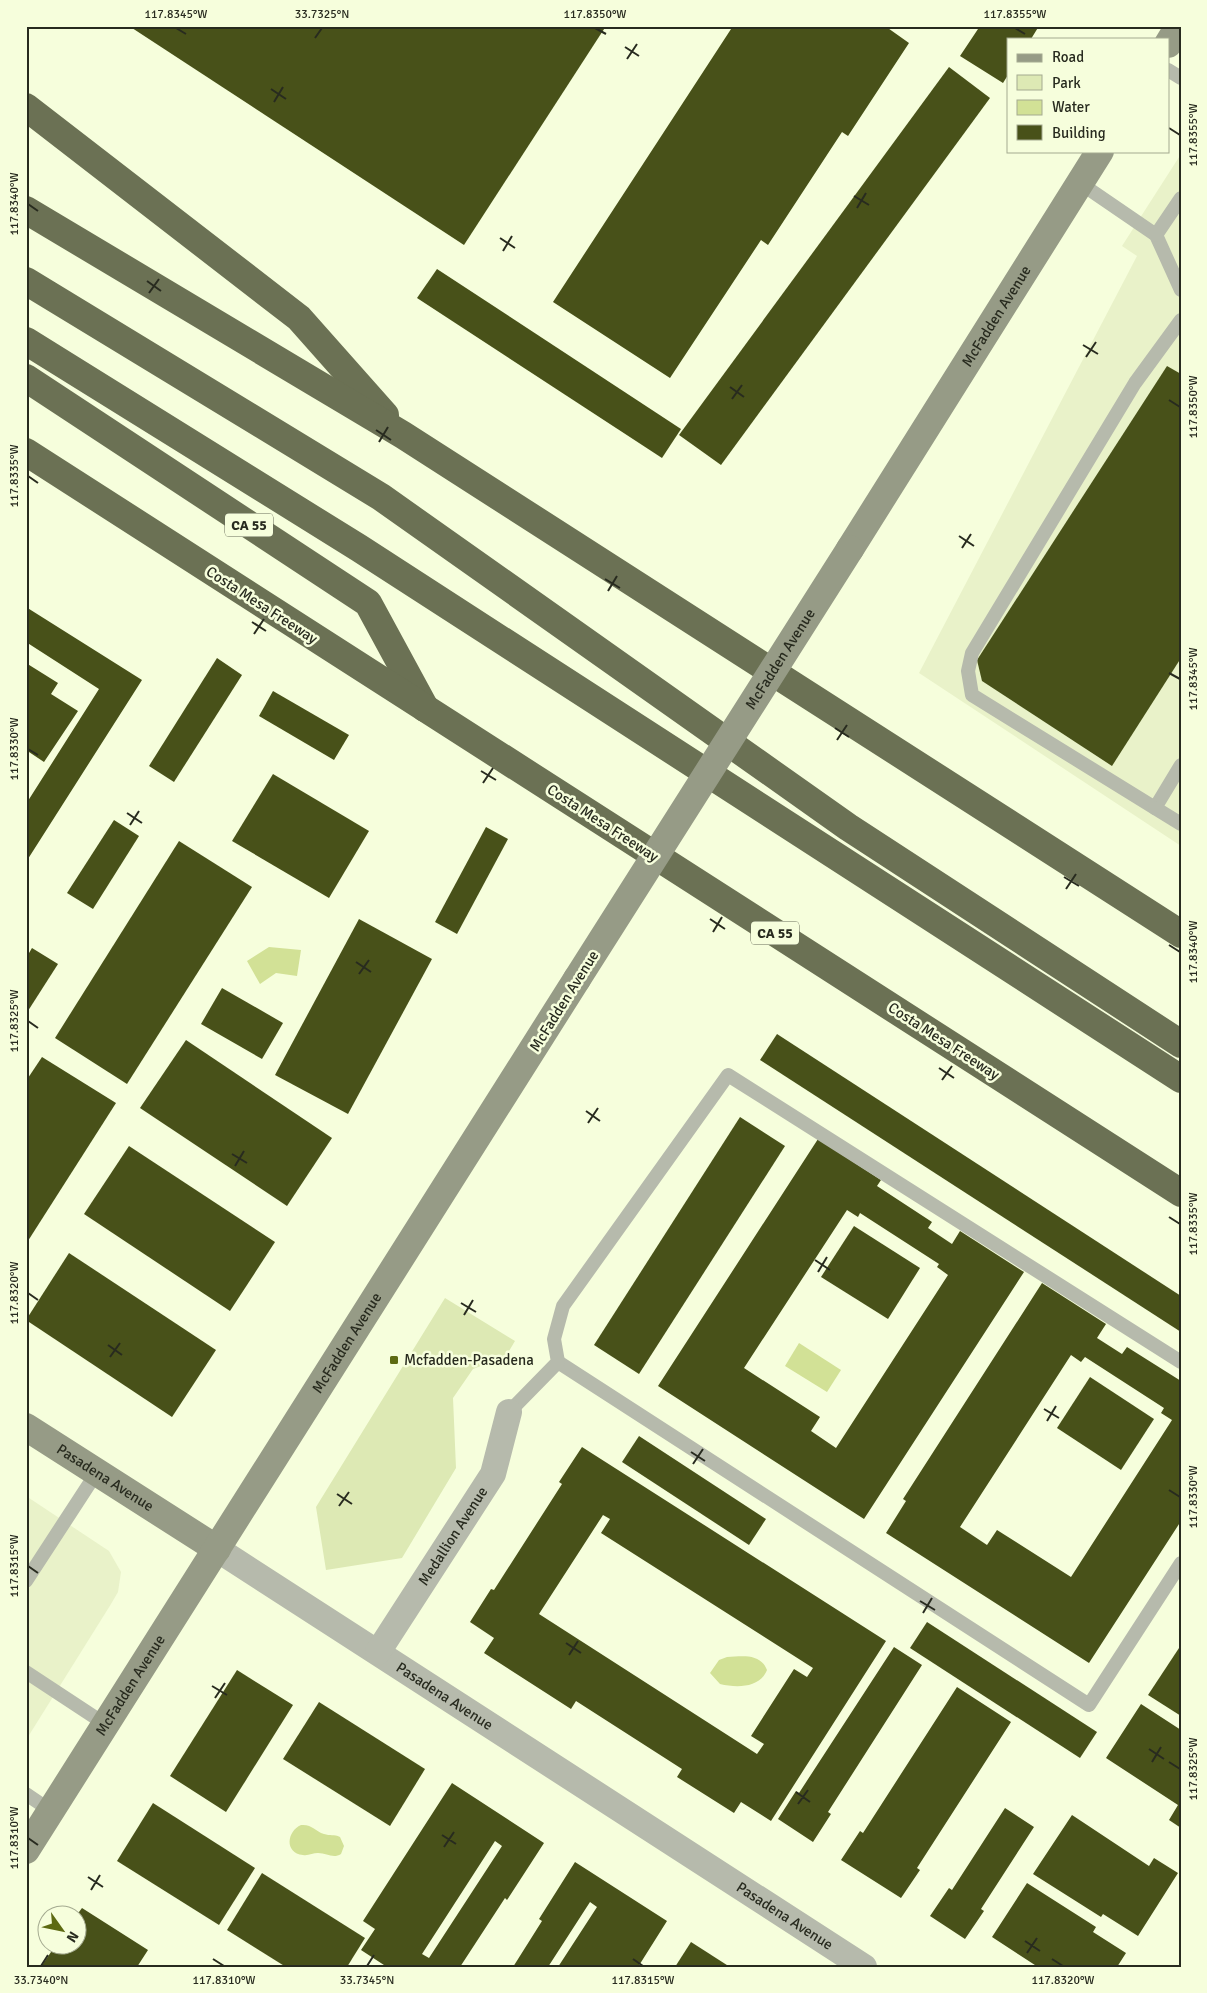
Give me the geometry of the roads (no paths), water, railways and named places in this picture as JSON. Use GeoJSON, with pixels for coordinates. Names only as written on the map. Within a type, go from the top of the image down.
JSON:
{"type":"FeatureCollection","features":[{"type":"Feature","properties":{"kind":"highway"},"geometry":{"type":"LineString","coordinates":[[26,107],[299,318],[403,434]]}},
{"type":"Feature","properties":{"kind":"highway"},"geometry":{"type":"LineString","coordinates":[[26,210],[403,434],[1181,934]]}},
{"type":"Feature","properties":{"kind":"highway"},"geometry":{"type":"LineString","coordinates":[[26,281],[380,497],[848,827],[1181,1044]]}},
{"type":"Feature","properties":{"kind":"highway"},"geometry":{"type":"LineString","coordinates":[[26,341],[359,548],[1181,1079]]}},
{"type":"Feature","properties":{"kind":"highway","name":"CA 55"},"geometry":{"type":"LineString","coordinates":[[26,378],[368,603],[427,711]]}},
{"type":"Feature","properties":{"kind":"highway","name":"Costa Mesa Freeway"},"geometry":{"type":"LineString","coordinates":[[31,458],[1181,1193]]}},
{"type":"Feature","properties":{"kind":"main road"},"geometry":{"type":"LineString","coordinates":[[1170,41],[1179,26]]}},
{"type":"Feature","properties":{"kind":"main road","name":"McFadden Avenue"},"geometry":{"type":"LineString","coordinates":[[26,1850],[1099,152]]}},
{"type":"Feature","properties":{"kind":"main road","name":"Pasadena Avenue"},"geometry":{"type":"LineString","coordinates":[[26,1427],[217,1549]]}},
{"type":"Feature","properties":{"kind":"street","name":"Medallion Avenue"},"geometry":{"type":"LineString","coordinates":[[378,1652],[493,1474],[509,1412]]}},
{"type":"Feature","properties":{"kind":"street","name":"Pasadena Avenue"},"geometry":{"type":"LineString","coordinates":[[217,1549],[864,1967]]}},
{"type":"Feature","properties":{"kind":"lane"},"geometry":{"type":"LineString","coordinates":[[1170,71],[1181,78]]}},
{"type":"Feature","properties":{"kind":"lane"},"geometry":{"type":"LineString","coordinates":[[1080,183],[1156,235],[1181,290]]}},
{"type":"Feature","properties":{"kind":"lane"},"geometry":{"type":"LineString","coordinates":[[1156,235],[1181,198]]}},
{"type":"Feature","properties":{"kind":"lane"},"geometry":{"type":"LineString","coordinates":[[1181,320],[1130,392],[972,653],[968,672],[972,695],[1181,824]]}},
{"type":"Feature","properties":{"kind":"lane"},"geometry":{"type":"LineString","coordinates":[[1154,808],[1181,765]]}},
{"type":"Feature","properties":{"kind":"lane"},"geometry":{"type":"LineString","coordinates":[[1181,1362],[728,1075],[563,1306],[554,1339],[558,1362],[1089,1705],[1181,1563]]}},
{"type":"Feature","properties":{"kind":"lane"},"geometry":{"type":"LineString","coordinates":[[509,1412],[558,1362]]}},
{"type":"Feature","properties":{"kind":"lane"},"geometry":{"type":"LineString","coordinates":[[26,1581],[97,1472]]}},
{"type":"Feature","properties":{"kind":"lane"},"geometry":{"type":"LineString","coordinates":[[26,1672],[105,1724]]}},
{"type":"Feature","properties":{"kind":"lane"},"geometry":{"type":"LineString","coordinates":[[26,1794],[51,1811]]}},
{"type":"Feature","properties":{"kind":"water"},"geometry":{"type":"Polygon","coordinates":[[[269,947],[301,950],[297,976],[276,973],[260,984],[247,961],[269,947]]]}},
{"type":"Feature","properties":{"kind":"water"},"geometry":{"type":"Polygon","coordinates":[[[799,1343],[841,1370],[827,1392],[785,1366],[799,1343]]]}},
{"type":"Feature","properties":{"kind":"water"},"geometry":{"type":"Polygon","coordinates":[[[745,1656],[755,1658],[767,1670],[764,1676],[754,1683],[740,1686],[720,1684],[710,1673],[719,1660],[727,1657],[745,1656]]]}},
{"type":"Feature","properties":{"kind":"water"},"geometry":{"type":"Polygon","coordinates":[[[301,1825],[311,1827],[324,1834],[340,1837],[344,1846],[341,1854],[333,1856],[321,1853],[305,1855],[297,1853],[290,1846],[290,1837],[296,1828],[301,1825]]]}},
{"type":"Feature","properties":{"kind":"place","name":"Mcfadden-Pasadena"},"geometry":{"type":"Point","coordinates":[394,1360]}}]}
